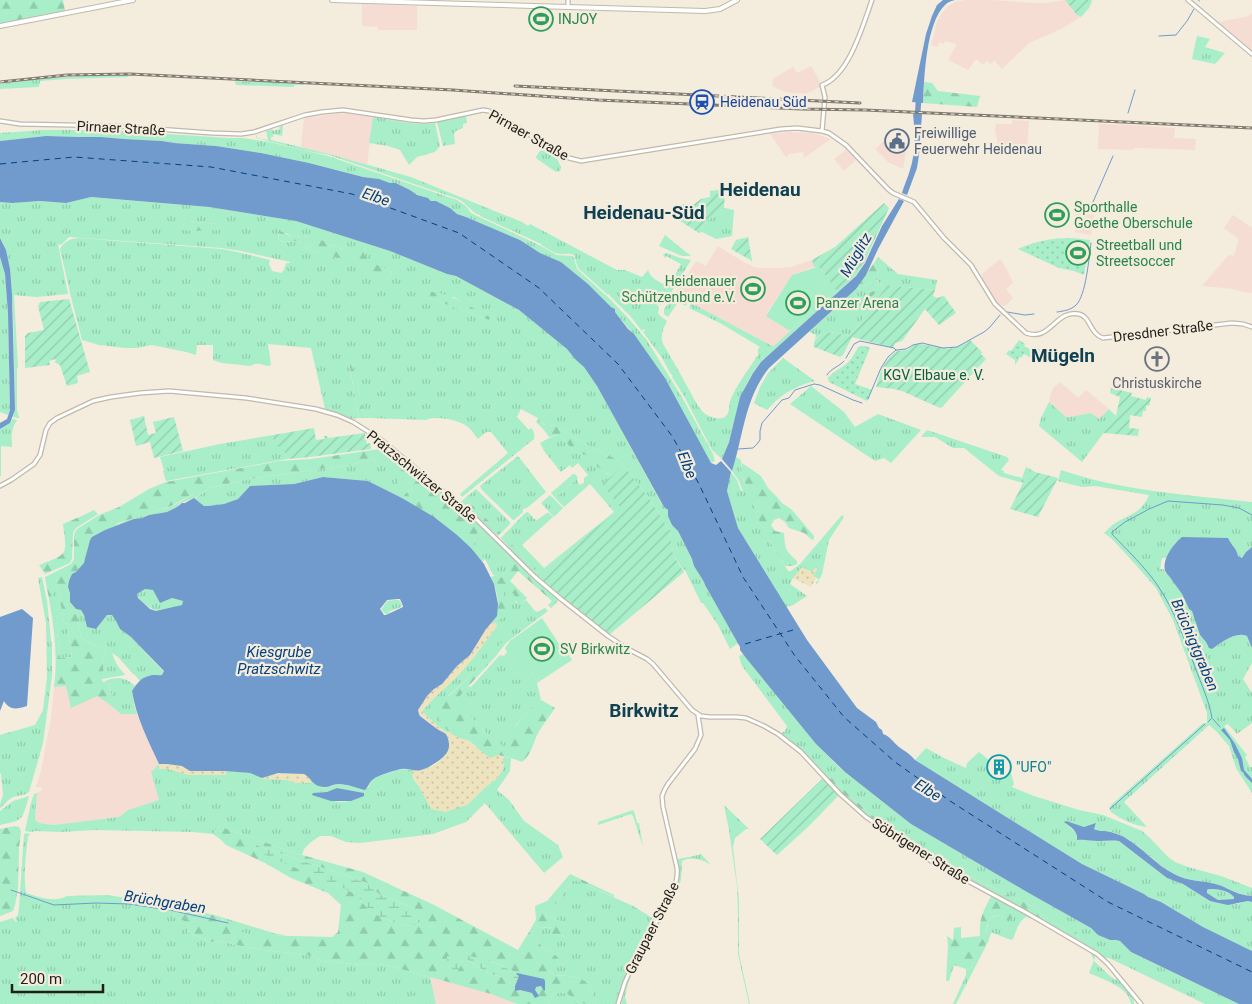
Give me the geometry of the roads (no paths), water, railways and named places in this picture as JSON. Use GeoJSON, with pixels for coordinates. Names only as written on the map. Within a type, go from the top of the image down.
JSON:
{"type":"FeatureCollection","features":[{"type":"Feature","properties":{"kind":"main road"},"geometry":{"type":"LineString","coordinates":[[0,26],[133,0]]}},
{"type":"Feature","properties":{"kind":"main road"},"geometry":{"type":"LineString","coordinates":[[332,0],[705,12],[720,9],[737,0]]}},
{"type":"Feature","properties":{"kind":"street"},"geometry":{"type":"LineString","coordinates":[[568,0],[568,7]]}},
{"type":"Feature","properties":{"kind":"street"},"geometry":{"type":"LineString","coordinates":[[822,130],[825,98],[822,85],[828,83],[837,75],[846,63],[853,50],[872,0]]}},
{"type":"Feature","properties":{"kind":"street"},"geometry":{"type":"LineString","coordinates":[[1188,0],[1252,54]]}},
{"type":"Feature","properties":{"kind":"street","name":"Pirnaer Straße"},"geometry":{"type":"LineString","coordinates":[[0,121],[20,124],[116,126],[241,134],[254,132],[305,115],[322,112],[343,110],[424,121],[483,110],[495,114],[569,158],[581,161],[781,129],[822,130],[846,145],[893,193],[914,202]]}},
{"type":"Feature","properties":{"kind":"street","name":"Dresdner Straße"},"geometry":{"type":"LineString","coordinates":[[914,202],[944,238],[971,266],[993,301],[1004,314],[1026,333],[1032,335],[1042,334],[1063,316],[1072,314],[1086,318],[1094,332],[1103,338],[1232,323],[1252,327]]}},
{"type":"Feature","properties":{"kind":"street","name":"Pratzschwitzer Straße"},"geometry":{"type":"LineString","coordinates":[[0,486],[34,464],[40,455],[46,430],[54,419],[89,402],[98,400],[140,393],[169,391],[246,398],[316,409],[337,415],[353,422],[383,442],[474,516],[561,599],[608,636],[647,659],[698,715]]}},
{"type":"Feature","properties":{"kind":"street","name":"Söbrigener Straße"},"geometry":{"type":"LineString","coordinates":[[698,715],[710,718],[740,717],[764,726],[792,744],[840,794],[866,817],[931,861],[1097,954],[1108,964],[1141,1004]]}},
{"type":"Feature","properties":{"kind":"street","name":"Graupaer Straße"},"geometry":{"type":"LineString","coordinates":[[618,1004],[632,966],[670,897],[678,876],[662,796],[668,784],[695,749],[701,735],[698,715]]}},
{"type":"Feature","properties":{"kind":"water"},"geometry":{"type":"Polygon","coordinates":[[[943,0],[955,0],[945,5],[934,24],[927,51],[923,103],[912,102],[926,34],[937,5],[943,0]]]}},
{"type":"Feature","properties":{"kind":"water"},"geometry":{"type":"Polygon","coordinates":[[[913,114],[922,114],[919,155],[917,168],[907,195],[902,193],[914,149],[913,114]]]}},
{"type":"Feature","properties":{"kind":"water","name":"Elbe"},"geometry":{"type":"Polygon","coordinates":[[[46,136],[101,137],[216,146],[261,153],[396,183],[417,195],[450,208],[457,214],[520,240],[540,253],[561,262],[615,309],[615,312],[634,334],[665,378],[711,463],[716,465],[721,461],[731,472],[727,491],[738,528],[807,640],[857,708],[876,722],[883,734],[915,760],[1082,864],[1161,902],[1203,927],[1252,951],[1252,1004],[1239,1004],[1131,952],[1120,941],[1110,940],[1098,935],[1091,928],[911,824],[845,772],[816,744],[740,650],[694,566],[678,531],[672,525],[668,516],[668,510],[664,507],[597,386],[584,367],[567,349],[519,310],[456,276],[390,251],[296,221],[209,207],[91,197],[66,203],[40,201],[0,202],[0,141],[46,136]]]}},
{"type":"Feature","properties":{"kind":"water"},"geometry":{"type":"Polygon","coordinates":[[[899,199],[904,201],[866,275],[856,289],[769,368],[761,379],[750,404],[732,471],[722,459],[729,442],[740,397],[753,373],[761,362],[856,276],[865,263],[882,226],[899,199]]]}},
{"type":"Feature","properties":{"kind":"water"},"geometry":{"type":"Polygon","coordinates":[[[0,238],[6,250],[10,269],[15,410],[10,423],[0,429],[0,423],[7,419],[10,410],[8,313],[5,274],[0,257],[0,238]]]}},
{"type":"Feature","properties":{"kind":"water","name":"Kiesgrube Pratzschwitz"},"geometry":{"type":"Polygon","coordinates":[[[323,477],[368,481],[402,498],[434,517],[471,548],[484,564],[494,584],[498,604],[497,616],[486,629],[470,655],[457,666],[442,684],[427,696],[418,710],[420,716],[446,734],[449,749],[437,762],[424,769],[416,771],[401,769],[388,773],[372,780],[365,790],[341,784],[325,787],[319,786],[304,774],[278,773],[262,778],[250,773],[190,771],[182,766],[159,764],[139,719],[132,691],[144,678],[152,675],[162,675],[164,671],[131,637],[120,629],[112,615],[107,615],[96,629],[87,627],[81,610],[76,609],[70,602],[68,587],[72,574],[84,563],[92,537],[105,530],[134,519],[167,512],[194,498],[204,506],[224,504],[238,499],[250,486],[294,484],[323,477]],[[145,589],[137,594],[138,598],[150,609],[156,611],[182,605],[183,601],[172,598],[160,603],[153,590],[145,589]],[[400,599],[387,600],[380,609],[384,615],[403,607],[400,599]]]}},
{"type":"Feature","properties":{"kind":"water"},"geometry":{"type":"Polygon","coordinates":[[[1182,537],[1228,538],[1238,556],[1242,558],[1252,547],[1252,648],[1247,636],[1238,635],[1228,638],[1212,649],[1209,648],[1200,635],[1192,611],[1166,572],[1165,567],[1165,561],[1170,550],[1182,537]]]}},
{"type":"Feature","properties":{"kind":"water"},"geometry":{"type":"Polygon","coordinates":[[[22,609],[33,618],[27,706],[14,708],[4,701],[0,711],[0,617],[22,609]]]}},
{"type":"Feature","properties":{"kind":"water"},"geometry":{"type":"Polygon","coordinates":[[[1224,728],[1235,744],[1242,758],[1244,770],[1252,779],[1252,783],[1241,771],[1230,740],[1221,730],[1224,728]]]}},
{"type":"Feature","properties":{"kind":"water"},"geometry":{"type":"Polygon","coordinates":[[[337,788],[364,793],[364,796],[351,801],[331,801],[312,795],[313,793],[327,792],[337,788]]]}},
{"type":"Feature","properties":{"kind":"water"},"geometry":{"type":"Polygon","coordinates":[[[1064,822],[1084,827],[1096,823],[1094,829],[1120,835],[1174,874],[1219,885],[1238,893],[1252,896],[1252,902],[1228,905],[1210,901],[1183,884],[1167,878],[1119,841],[1077,840],[1075,832],[1064,822]],[[1209,889],[1207,893],[1218,900],[1234,899],[1226,891],[1209,889]]]}},
{"type":"Feature","properties":{"kind":"water"},"geometry":{"type":"Polygon","coordinates":[[[517,973],[544,979],[545,990],[541,986],[536,987],[535,990],[539,996],[535,998],[532,993],[520,990],[515,991],[519,976],[517,973]]]}},
{"type":"Feature","properties":{"kind":"waterway"},"geometry":{"type":"LineString","coordinates":[[1159,36],[1176,35],[1194,9]]}},
{"type":"Feature","properties":{"kind":"waterway"},"geometry":{"type":"LineString","coordinates":[[1128,113],[1135,90]]}},
{"type":"Feature","properties":{"kind":"waterway","name":"Müglitz"},"geometry":{"type":"LineString","coordinates":[[917,121],[919,95]]}},
{"type":"Feature","properties":{"kind":"waterway"},"geometry":{"type":"LineString","coordinates":[[1087,212],[1113,156]]}},
{"type":"Feature","properties":{"kind":"waterway"},"geometry":{"type":"LineString","coordinates":[[1057,312],[1072,308],[1079,300],[1086,276],[1091,243]]}},
{"type":"Feature","properties":{"kind":"waterway"},"geometry":{"type":"LineString","coordinates":[[1007,312],[1025,315],[1034,314]]}},
{"type":"Feature","properties":{"kind":"waterway"},"geometry":{"type":"LineString","coordinates":[[868,399],[881,368],[888,357],[896,350],[906,349],[922,343],[943,348],[957,347],[984,332],[1000,315]]}},
{"type":"Feature","properties":{"kind":"waterway"},"geometry":{"type":"LineString","coordinates":[[846,358],[854,344],[860,341],[896,350]]}},
{"type":"Feature","properties":{"kind":"waterway"},"geometry":{"type":"LineString","coordinates":[[827,375],[844,361]]}},
{"type":"Feature","properties":{"kind":"waterway"},"geometry":{"type":"LineString","coordinates":[[738,449],[753,448],[757,444],[760,440],[762,423],[782,400],[789,398],[795,390],[814,384],[820,385],[862,403]]}},
{"type":"Feature","properties":{"kind":"waterway","name":"Brüchigtgraben"},"geometry":{"type":"LineString","coordinates":[[1208,722],[1212,718],[1207,698],[1169,605],[1153,579],[1112,532],[1125,522],[1168,501],[1223,505],[1239,508],[1252,515]]}},
{"type":"Feature","properties":{"kind":"waterway"},"geometry":{"type":"LineString","coordinates":[[1213,719],[1220,727]]}},
{"type":"Feature","properties":{"kind":"waterway","name":"Brüchigtgraben"},"geometry":{"type":"LineString","coordinates":[[1110,809],[1205,724]]}},
{"type":"Feature","properties":{"kind":"waterway","name":"Brüchgraben"},"geometry":{"type":"LineString","coordinates":[[11,890],[54,905],[129,904],[170,910],[228,923]]}},
{"type":"Feature","properties":{"kind":"railway"},"geometry":{"type":"LineString","coordinates":[[0,82],[67,75],[130,74],[453,90],[598,100],[1252,128]]}},
{"type":"Feature","properties":{"kind":"railway"},"geometry":{"type":"LineString","coordinates":[[515,86],[860,103]]}},
{"type":"Feature","properties":{"kind":"place","name":"INJOY"},"geometry":{"type":"Point","coordinates":[541,19]}},
{"type":"Feature","properties":{"kind":"place","name":"Heidenau Süd"},"geometry":{"type":"Point","coordinates":[702,102]}},
{"type":"Feature","properties":{"kind":"place","name":"Freiwillige Feuerwehr Heidenau"},"geometry":{"type":"Point","coordinates":[897,141]}},
{"type":"Feature","properties":{"kind":"place","name":"Sporthalle Goethe Oberschule"},"geometry":{"type":"Point","coordinates":[1057,215]}},
{"type":"Feature","properties":{"kind":"place","name":"Streetball und Streetsoccer"},"geometry":{"type":"Point","coordinates":[1078,253]}},
{"type":"Feature","properties":{"kind":"place","name":"Heidenauer Schützenbund e.V."},"geometry":{"type":"Point","coordinates":[753,289]}},
{"type":"Feature","properties":{"kind":"place","name":"Panzer Arena"},"geometry":{"type":"Point","coordinates":[798,303]}},
{"type":"Feature","properties":{"kind":"place","name":"Christuskirche"},"geometry":{"type":"Point","coordinates":[1157,359]}},
{"type":"Feature","properties":{"kind":"place","name":"SV Birkwitz"},"geometry":{"type":"Point","coordinates":[542,649]}},
{"type":"Feature","properties":{"kind":"place","name":"\"UFO\""},"geometry":{"type":"Point","coordinates":[999,767]}},
{"type":"Feature","properties":{"kind":"district","name":"Heidenau"},"geometry":{"type":"Point","coordinates":[760,189]}},
{"type":"Feature","properties":{"kind":"district","name":"Heidenau-Süd"},"geometry":{"type":"Point","coordinates":[644,212]}},
{"type":"Feature","properties":{"kind":"district","name":"Mügeln"},"geometry":{"type":"Point","coordinates":[1063,355]}},
{"type":"Feature","properties":{"kind":"district","name":"Birkwitz"},"geometry":{"type":"Point","coordinates":[644,710]}},
{"type":"Feature","properties":{"kind":"park label","name":"KGV Elbaue e. V."},"geometry":{"type":"Point","coordinates":[934,375]}}]}
